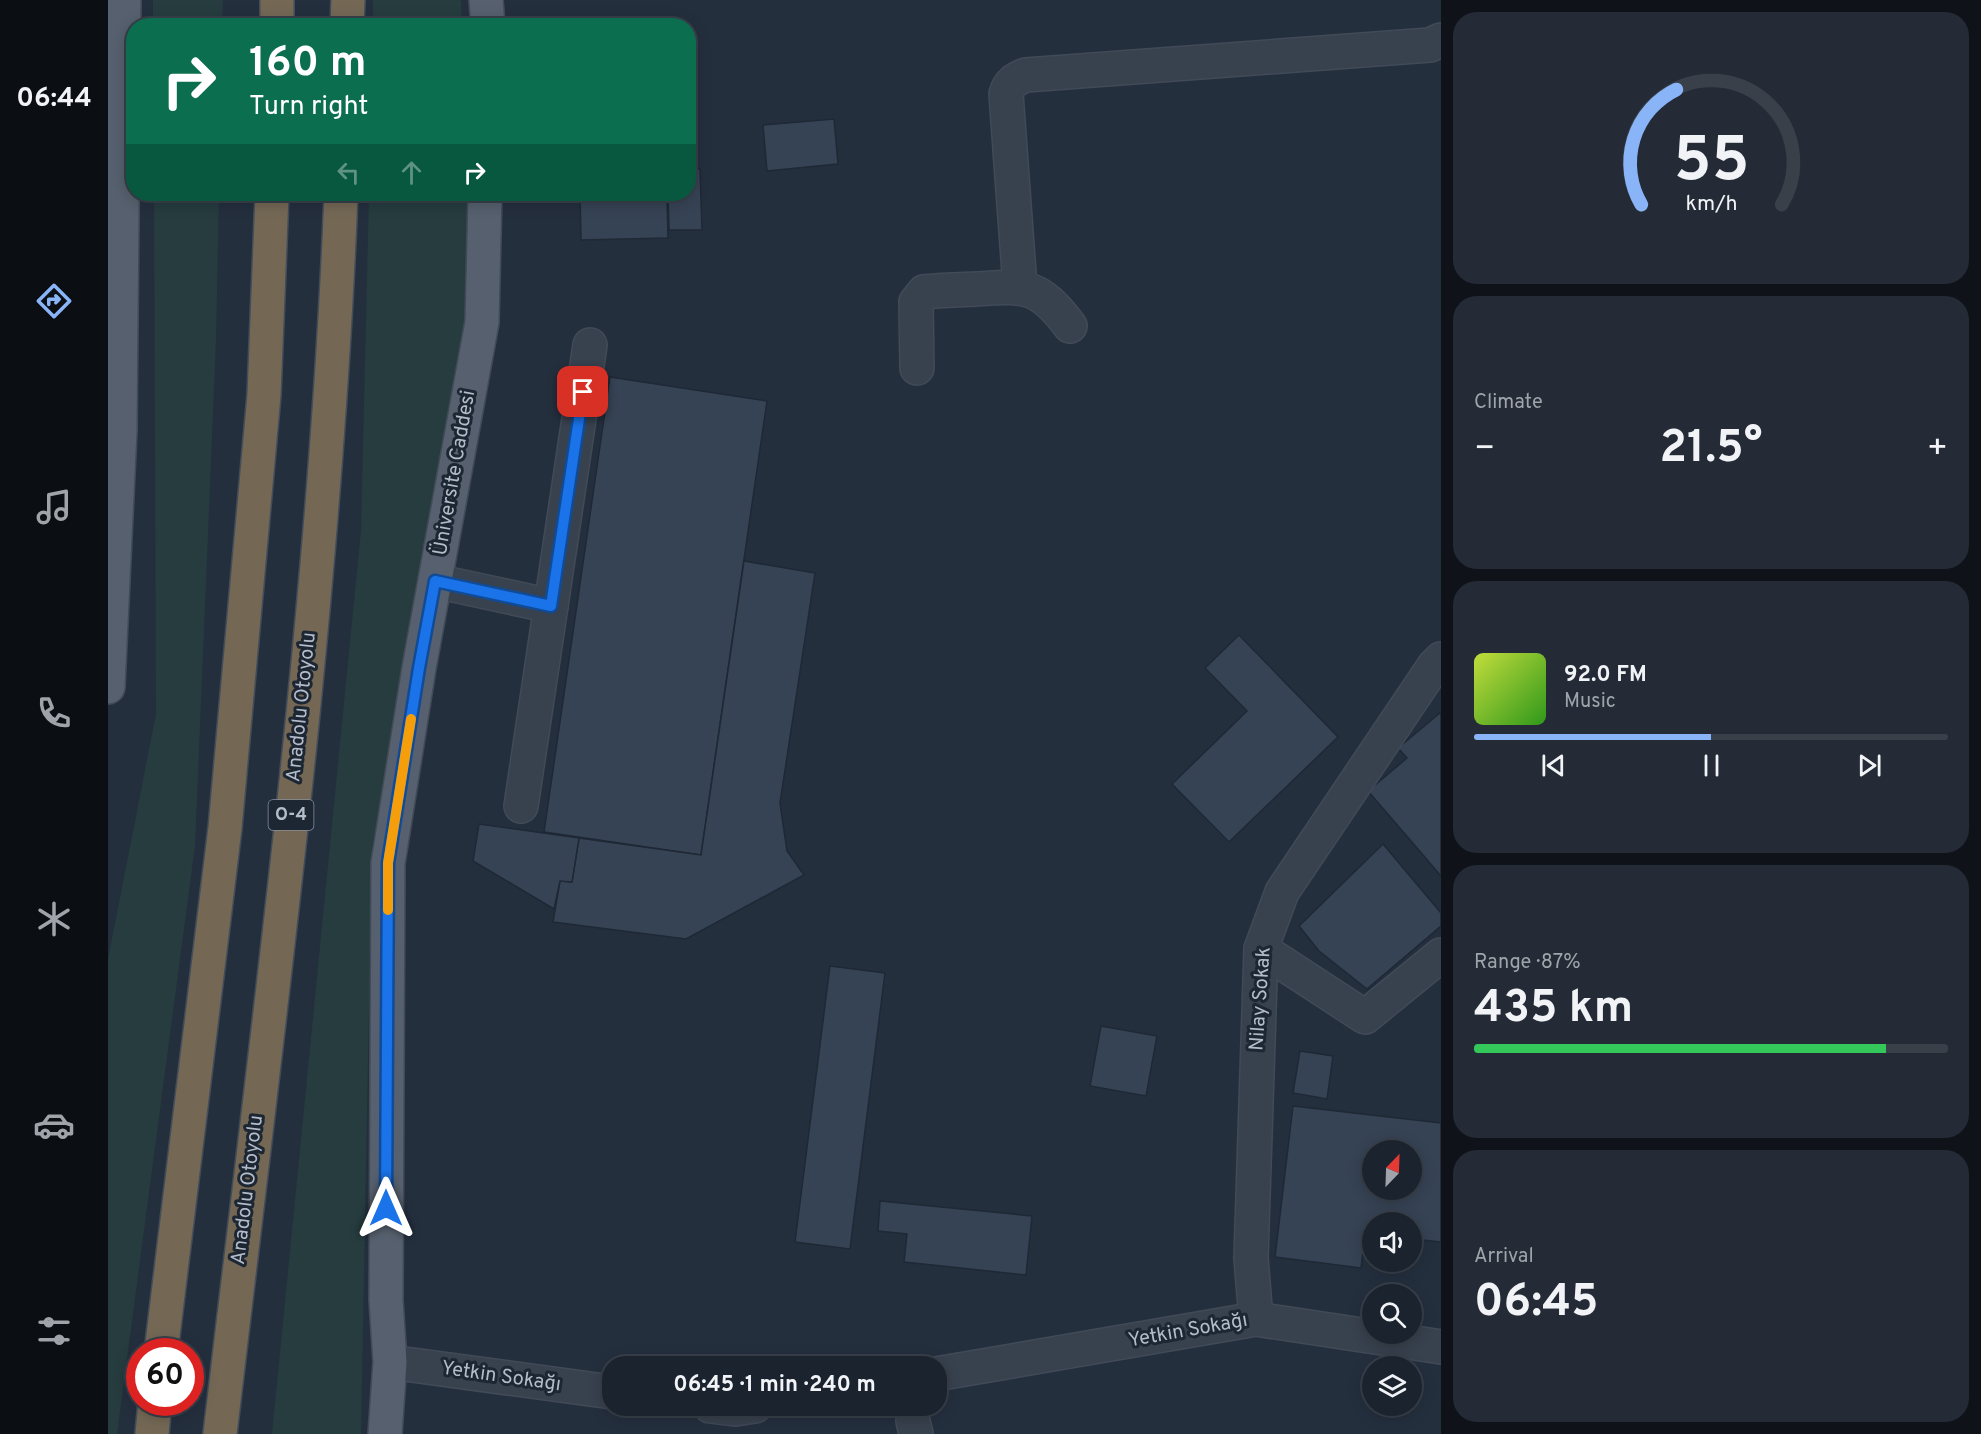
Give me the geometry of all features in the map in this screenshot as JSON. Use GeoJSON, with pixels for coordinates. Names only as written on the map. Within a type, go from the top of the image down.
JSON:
{"type":"FeatureCollection","features":[{"type":"Feature","properties":{"kind":"highway"},"geometry":{"type":"LineString","coordinates":[[277,0],[277,18]]}},
{"type":"Feature","properties":{"kind":"highway"},"geometry":{"type":"LineString","coordinates":[[347,18],[348,0]]}},
{"type":"Feature","properties":{"kind":"highway"},"geometry":{"type":"LineString","coordinates":[[163,1338],[225,828],[264,395],[272,201]]}},
{"type":"Feature","properties":{"kind":"highway","name":"Anadolu Otoyolu"},"geometry":{"type":"LineString","coordinates":[[220,1434],[286,868],[316,572],[330,389],[341,201]]}},
{"type":"Feature","properties":{"kind":"highway"},"geometry":{"type":"LineString","coordinates":[[152,1434],[154,1416]]}},
{"type":"Feature","properties":{"kind":"main road"},"geometry":{"type":"LineString","coordinates":[[108,687],[120,431],[124,0]]}},
{"type":"Feature","properties":{"kind":"main road"},"geometry":{"type":"LineString","coordinates":[[486,0],[487,18]]}},
{"type":"Feature","properties":{"kind":"main road","name":"Üniversite Caddesi"},"geometry":{"type":"LineString","coordinates":[[385,1434],[390,1362],[386,1300],[388,863],[419,668],[482,322],[485,201]]}},
{"type":"Feature","properties":{"kind":"street"},"geometry":{"type":"LineString","coordinates":[[1020,286],[1006,94],[1011,83],[1018,78],[1026,75],[1430,45],[1441,40]]}},
{"type":"Feature","properties":{"kind":"street"},"geometry":{"type":"LineString","coordinates":[[916,368],[916,302],[918,296],[924,292],[1020,286],[1042,297],[1061,314],[1070,326]]}},
{"type":"Feature","properties":{"kind":"street"},"geometry":{"type":"LineString","coordinates":[[521,806],[590,345]]}},
{"type":"Feature","properties":{"kind":"street"},"geometry":{"type":"LineString","coordinates":[[435,581],[551,606]]}},
{"type":"Feature","properties":{"kind":"street","name":"Nilay Sokak"},"geometry":{"type":"LineString","coordinates":[[1256,1319],[1251,1258],[1261,949],[1282,892],[1441,658]]}},
{"type":"Feature","properties":{"kind":"street"},"geometry":{"type":"LineString","coordinates":[[1261,949],[1365,1017],[1441,955]]}},
{"type":"Feature","properties":{"kind":"street","name":"Yetkin Sokağı"},"geometry":{"type":"LineString","coordinates":[[947,1372],[1256,1319],[1441,1347]]}},
{"type":"Feature","properties":{"kind":"street","name":"Yetkin Sokağı"},"geometry":{"type":"LineString","coordinates":[[390,1362],[602,1391]]}},
{"type":"Feature","properties":{"kind":"green space"},"geometry":{"type":"Polygon","coordinates":[[[153,0],[223,0],[222,18],[153,18],[153,0]]]}},
{"type":"Feature","properties":{"kind":"green space"},"geometry":{"type":"Polygon","coordinates":[[[373,0],[461,0],[462,18],[373,18],[373,0]]]}},
{"type":"Feature","properties":{"kind":"green space"},"geometry":{"type":"Polygon","coordinates":[[[154,201],[219,201],[216,340],[195,846],[130,1338],[126,1338],[126,1366],[117,1434],[108,1434],[108,959],[156,714],[154,201]]]}},
{"type":"Feature","properties":{"kind":"green space"},"geometry":{"type":"Polygon","coordinates":[[[369,201],[467,201],[471,296],[372,847],[361,1434],[272,1434],[361,530],[369,201]]]}},
{"type":"Feature","properties":{"kind":"building"},"geometry":{"type":"Polygon","coordinates":[[[834,119],[838,164],[767,171],[763,125],[834,119]]]}},
{"type":"Feature","properties":{"kind":"building"},"geometry":{"type":"Polygon","coordinates":[[[696,169],[700,169],[702,230],[669,230],[668,201],[696,201],[696,169]]]}},
{"type":"Feature","properties":{"kind":"building"},"geometry":{"type":"Polygon","coordinates":[[[580,201],[667,201],[668,238],[581,240],[580,201]]]}},
{"type":"Feature","properties":{"kind":"building"},"geometry":{"type":"Polygon","coordinates":[[[610,377],[767,401],[701,855],[544,832],[610,377]]]}},
{"type":"Feature","properties":{"kind":"building"},"geometry":{"type":"Polygon","coordinates":[[[744,561],[815,573],[780,803],[787,851],[804,875],[686,939],[553,922],[560,881],[572,882],[579,838],[701,855],[744,561]]]}},
{"type":"Feature","properties":{"kind":"building"},"geometry":{"type":"Polygon","coordinates":[[[1239,635],[1338,737],[1229,842],[1172,784],[1247,711],[1205,668],[1239,635]]]}},
{"type":"Feature","properties":{"kind":"building"},"geometry":{"type":"Polygon","coordinates":[[[1441,712],[1441,876],[1368,791],[1407,758],[1398,748],[1441,712]]]}},
{"type":"Feature","properties":{"kind":"building"},"geometry":{"type":"Polygon","coordinates":[[[479,824],[579,838],[572,882],[560,881],[554,909],[473,861],[479,824]]]}},
{"type":"Feature","properties":{"kind":"building"},"geometry":{"type":"Polygon","coordinates":[[[1383,844],[1441,913],[1441,926],[1367,989],[1319,951],[1299,926],[1383,844]]]}},
{"type":"Feature","properties":{"kind":"building"},"geometry":{"type":"Polygon","coordinates":[[[830,966],[885,973],[850,1249],[795,1242],[830,966]]]}},
{"type":"Feature","properties":{"kind":"building"},"geometry":{"type":"Polygon","coordinates":[[[1101,1026],[1157,1036],[1146,1096],[1090,1086],[1101,1026]]]}},
{"type":"Feature","properties":{"kind":"building"},"geometry":{"type":"Polygon","coordinates":[[[1300,1051],[1333,1056],[1327,1099],[1293,1093],[1300,1051]]]}},
{"type":"Feature","properties":{"kind":"building"},"geometry":{"type":"Polygon","coordinates":[[[1293,1106],[1441,1123],[1441,1242],[1422,1240],[1422,1212],[1362,1212],[1361,1268],[1275,1257],[1293,1106]]]}},
{"type":"Feature","properties":{"kind":"building"},"geometry":{"type":"Polygon","coordinates":[[[880,1201],[1032,1216],[1026,1275],[904,1262],[907,1234],[878,1231],[880,1201]]]}},
{"type":"Feature","properties":{"kind":"slow traffic"},"geometry":{"type":"LineString","coordinates":[[388,910],[388,863],[411,719]]}},
{"type":"Feature","properties":{"kind":"route"},"geometry":{"type":"LineString","coordinates":[[386,1208],[388,863],[435,581],[551,606],[583,392]]}}]}
